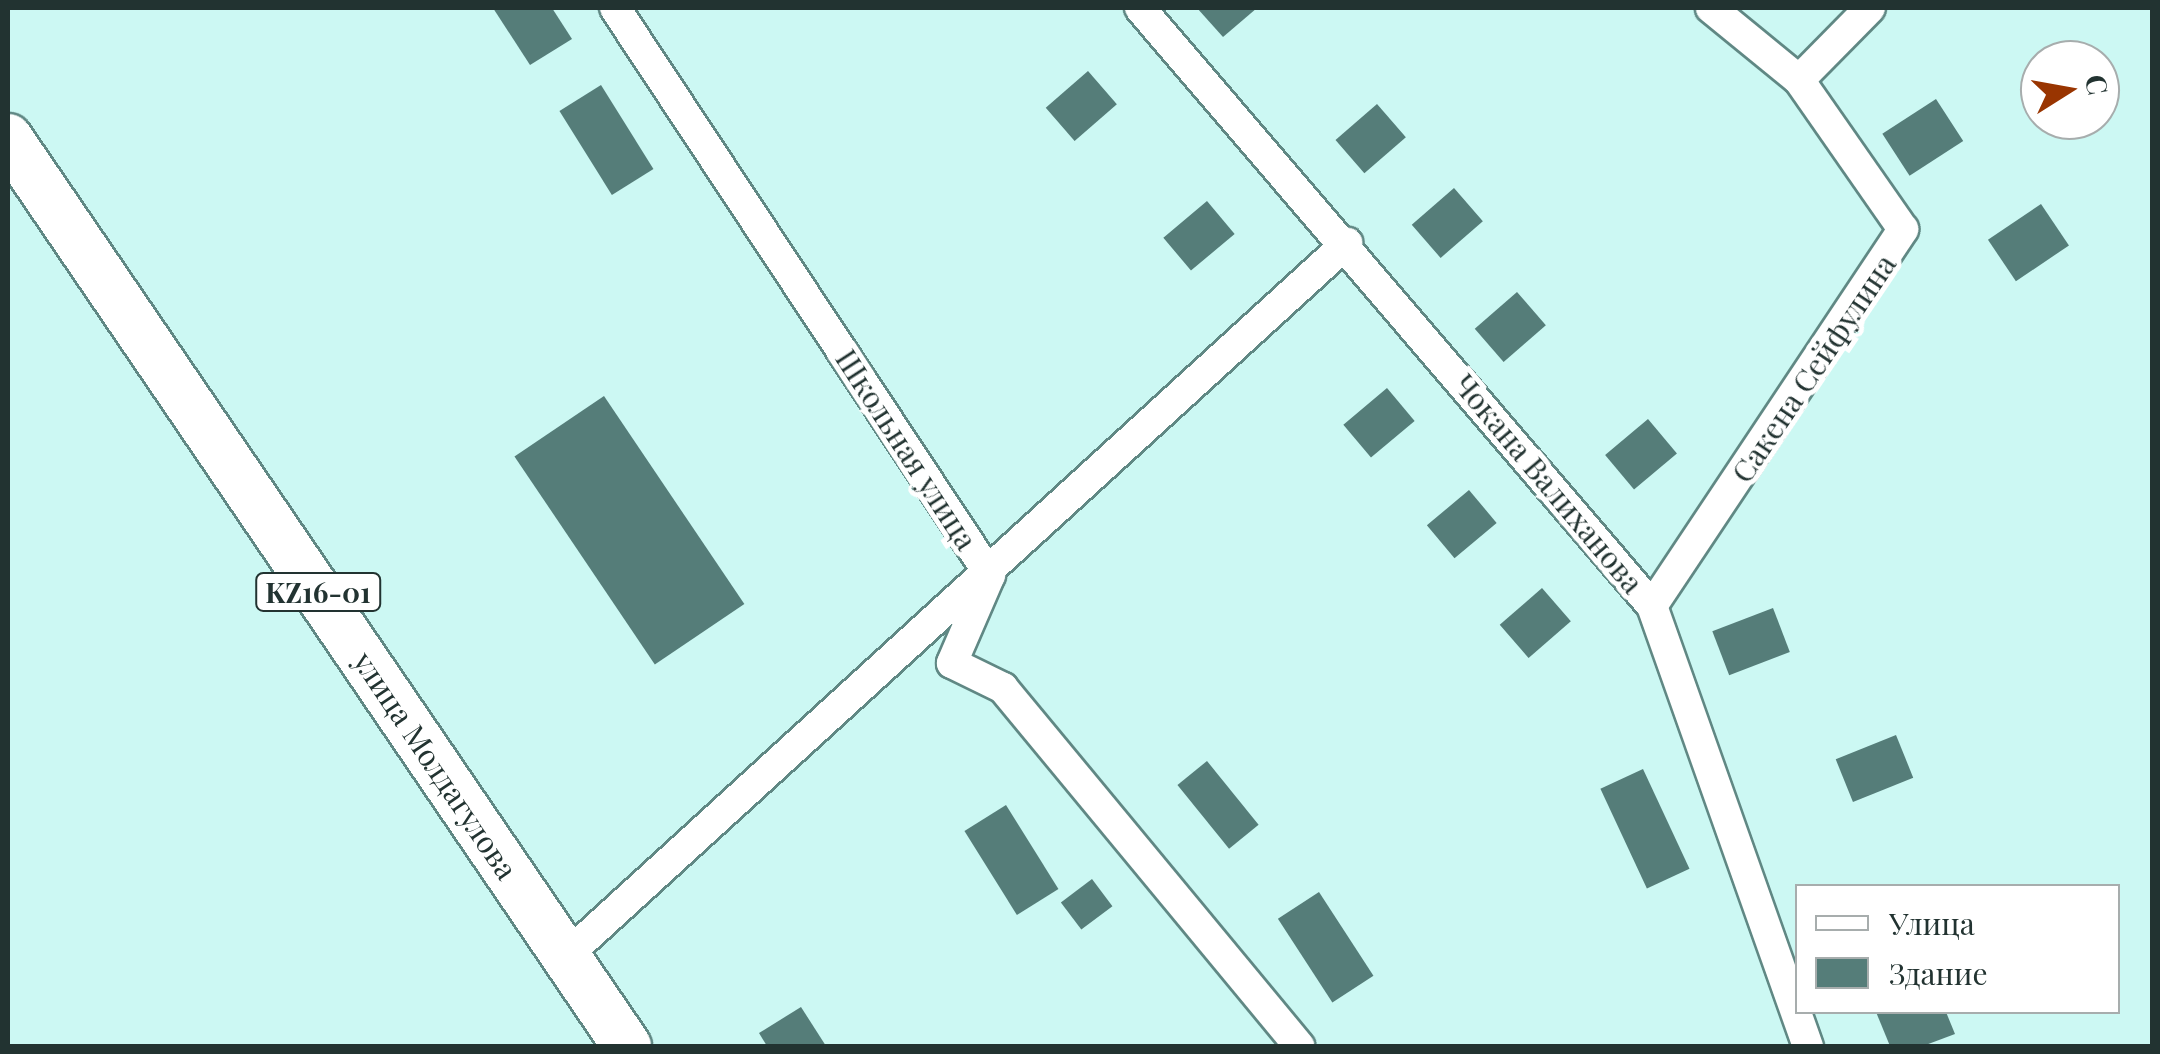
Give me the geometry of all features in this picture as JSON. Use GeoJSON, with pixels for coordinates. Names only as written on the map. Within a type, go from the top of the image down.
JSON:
{"type":"FeatureCollection","features":[{"type":"Feature","properties":{"kind":"main road","name":"улица Молдагулова"},"geometry":{"type":"LineString","coordinates":[[8,138],[627,1046]]}},
{"type":"Feature","properties":{"kind":"street","name":"Школьная улица"},"geometry":{"type":"LineString","coordinates":[[615,8],[990,575],[952,663],[1003,688],[1299,1046]]}},
{"type":"Feature","properties":{"kind":"street","name":"Чокана Валиханова"},"geometry":{"type":"LineString","coordinates":[[1140,8],[1347,243],[1652,606],[1795,1009]]}},
{"type":"Feature","properties":{"kind":"street","name":"Сакена Сейфулина"},"geometry":{"type":"LineString","coordinates":[[1652,606],[1903,229],[1798,80],[1710,8]]}},
{"type":"Feature","properties":{"kind":"street"},"geometry":{"type":"LineString","coordinates":[[1798,80],[1870,8]]}},
{"type":"Feature","properties":{"kind":"street"},"geometry":{"type":"LineString","coordinates":[[566,956],[990,575],[1347,243]]}},
{"type":"Feature","properties":{"kind":"street","name":"Чокана Валиханова"},"geometry":{"type":"LineString","coordinates":[[1797,1014],[1808,1046]]}},
{"type":"Feature","properties":{"kind":"building"},"geometry":{"type":"Polygon","coordinates":[[[493,8],[552,8],[572,39],[530,65],[493,8]]]}},
{"type":"Feature","properties":{"kind":"building"},"geometry":{"type":"Polygon","coordinates":[[[1197,8],[1257,8],[1223,37],[1197,8]]]}},
{"type":"Feature","properties":{"kind":"building"},"geometry":{"type":"Polygon","coordinates":[[[1088,71],[1117,104],[1075,141],[1046,108],[1088,71]]]}},
{"type":"Feature","properties":{"kind":"building"},"geometry":{"type":"Polygon","coordinates":[[[601,85],[653,169],[612,195],[559,111],[601,85]]]}},
{"type":"Feature","properties":{"kind":"building"},"geometry":{"type":"Polygon","coordinates":[[[1936,99],[1963,141],[1910,176],[1882,134],[1936,99]]]}},
{"type":"Feature","properties":{"kind":"building"},"geometry":{"type":"Polygon","coordinates":[[[1377,104],[1406,137],[1364,173],[1335,140],[1377,104]]]}},
{"type":"Feature","properties":{"kind":"building"},"geometry":{"type":"Polygon","coordinates":[[[1454,188],[1483,221],[1441,258],[1412,225],[1454,188]]]}},
{"type":"Feature","properties":{"kind":"building"},"geometry":{"type":"Polygon","coordinates":[[[1207,201],[1235,234],[1191,271],[1163,238],[1207,201]]]}},
{"type":"Feature","properties":{"kind":"building"},"geometry":{"type":"Polygon","coordinates":[[[2041,204],[2069,245],[2016,281],[1988,240],[2041,204]]]}},
{"type":"Feature","properties":{"kind":"building"},"geometry":{"type":"Polygon","coordinates":[[[1517,292],[1546,325],[1504,362],[1475,329],[1517,292]]]}},
{"type":"Feature","properties":{"kind":"building"},"geometry":{"type":"Polygon","coordinates":[[[1387,388],[1415,421],[1371,458],[1343,425],[1387,388]]]}},
{"type":"Feature","properties":{"kind":"building"},"geometry":{"type":"Polygon","coordinates":[[[604,396],[744,604],[655,664],[514,456],[604,396]]]}},
{"type":"Feature","properties":{"kind":"building"},"geometry":{"type":"Polygon","coordinates":[[[1648,419],[1677,453],[1634,489],[1605,455],[1648,419]]]}},
{"type":"Feature","properties":{"kind":"building"},"geometry":{"type":"Polygon","coordinates":[[[1469,490],[1497,523],[1455,558],[1427,525],[1469,490]]]}},
{"type":"Feature","properties":{"kind":"building"},"geometry":{"type":"Polygon","coordinates":[[[1542,588],[1571,621],[1529,658],[1500,625],[1542,588]]]}},
{"type":"Feature","properties":{"kind":"building"},"geometry":{"type":"Polygon","coordinates":[[[1773,608],[1790,652],[1729,675],[1712,631],[1773,608]]]}},
{"type":"Feature","properties":{"kind":"building"},"geometry":{"type":"Polygon","coordinates":[[[1896,735],[1913,778],[1853,802],[1836,759],[1896,735]]]}},
{"type":"Feature","properties":{"kind":"building"},"geometry":{"type":"Polygon","coordinates":[[[1207,761],[1259,825],[1229,849],[1177,785],[1207,761]]]}},
{"type":"Feature","properties":{"kind":"building"},"geometry":{"type":"Polygon","coordinates":[[[1643,769],[1689,869],[1647,889],[1600,789],[1643,769]]]}},
{"type":"Feature","properties":{"kind":"building"},"geometry":{"type":"Polygon","coordinates":[[[1006,805],[1058,889],[1017,915],[964,831],[1006,805]]]}},
{"type":"Feature","properties":{"kind":"building"},"geometry":{"type":"Polygon","coordinates":[[[1092,879],[1112,906],[1081,930],[1061,902],[1092,879]]]}},
{"type":"Feature","properties":{"kind":"building"},"geometry":{"type":"Polygon","coordinates":[[[1319,892],[1373,976],[1332,1003],[1278,919],[1319,892]]]}},
{"type":"Feature","properties":{"kind":"building"},"geometry":{"type":"Polygon","coordinates":[[[801,1007],[826,1046],[767,1046],[759,1033],[801,1007]]]}},
{"type":"Feature","properties":{"kind":"building"},"geometry":{"type":"Polygon","coordinates":[[[1877,1014],[1947,1014],[1955,1034],[1923,1046],[1890,1046],[1877,1014]]]}}]}
